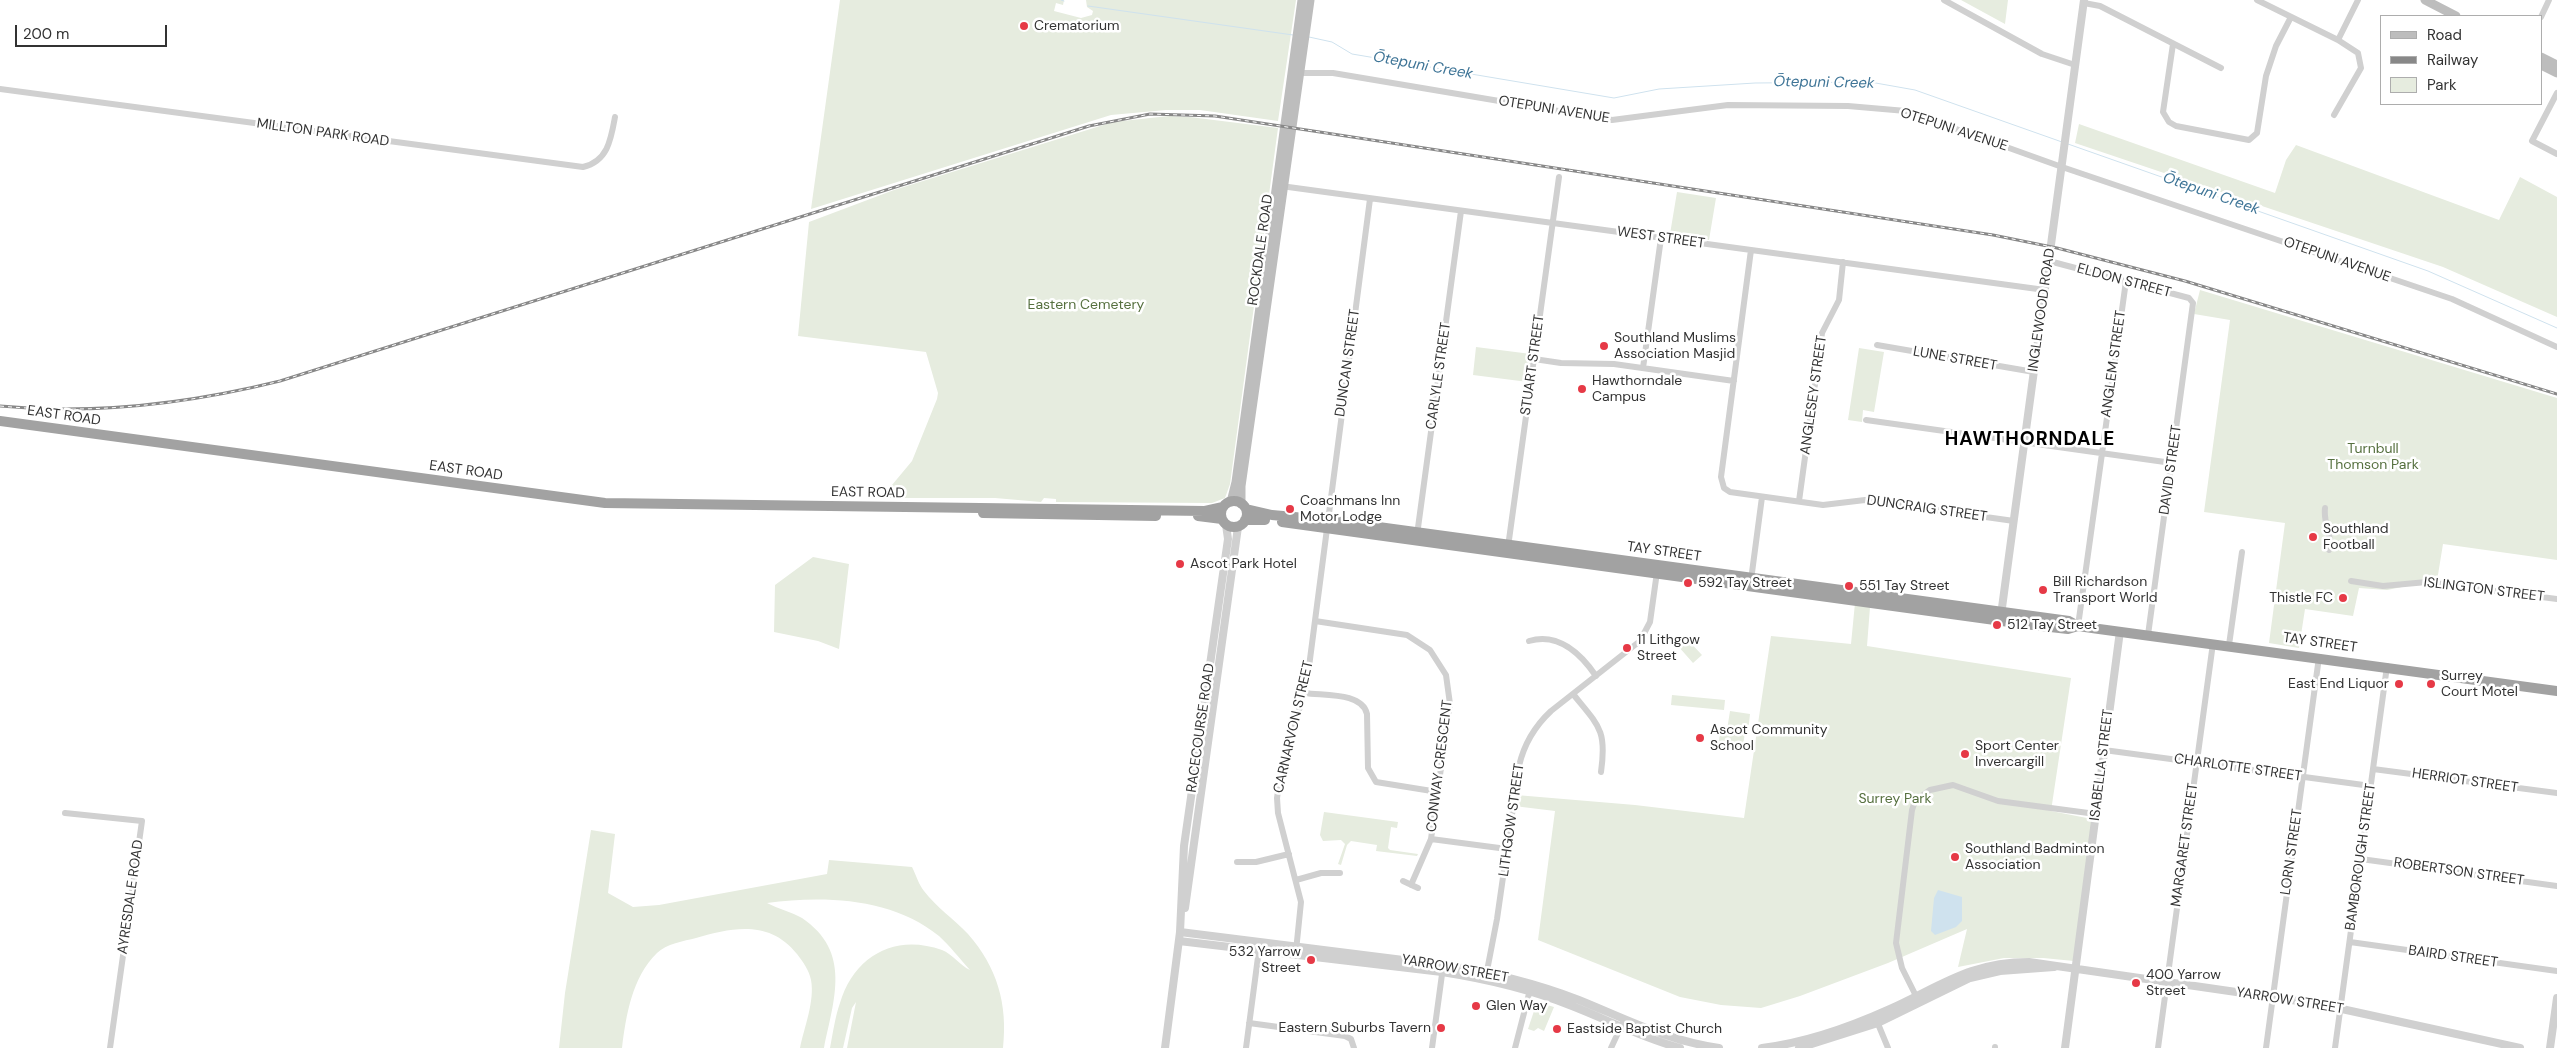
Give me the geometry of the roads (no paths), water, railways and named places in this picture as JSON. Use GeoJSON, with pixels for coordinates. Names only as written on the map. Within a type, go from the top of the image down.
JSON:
{"type":"FeatureCollection","features":[{"type":"Feature","properties":{"kind":"highway","name":"EAST ROAD"},"geometry":{"type":"LineString","coordinates":[[0,421],[605,503],[930,508],[1003,514],[1201,516],[1224,522],[1242,523]]}},
{"type":"Feature","properties":{"kind":"highway","name":"EAST ROAD"},"geometry":{"type":"LineString","coordinates":[[930,508],[951,506],[1205,511],[1227,504],[1244,506]]}},
{"type":"Feature","properties":{"kind":"highway"},"geometry":{"type":"LineString","coordinates":[[1224,522],[1227,504]]}},
{"type":"Feature","properties":{"kind":"highway","name":"TAY STREET"},"geometry":{"type":"LineString","coordinates":[[1244,506],[1272,516],[1327,524],[2000,616],[2069,621],[2078,626],[2387,666],[2557,691]]}},
{"type":"Feature","properties":{"kind":"highway"},"geometry":{"type":"LineString","coordinates":[[1242,523],[1244,506]]}},
{"type":"Feature","properties":{"kind":"highway","name":"TAY STREET"},"geometry":{"type":"LineString","coordinates":[[1242,523],[1270,520],[1327,524]]}},
{"type":"Feature","properties":{"kind":"main road","name":"ROCKDALE ROAD"},"geometry":{"type":"LineString","coordinates":[[1301,35],[1302,0]]}},
{"type":"Feature","properties":{"kind":"main road","name":"ROCKDALE ROAD"},"geometry":{"type":"LineString","coordinates":[[1244,506],[1241,486],[1263,310],[1295,74],[1301,35],[1310,0]]}},
{"type":"Feature","properties":{"kind":"main road"},"geometry":{"type":"LineString","coordinates":[[2424,0],[2454,15]]}},
{"type":"Feature","properties":{"kind":"main road"},"geometry":{"type":"LineString","coordinates":[[2542,58],[2557,65]]}},
{"type":"Feature","properties":{"kind":"main road"},"geometry":{"type":"LineString","coordinates":[[2542,66],[2557,73]]}},
{"type":"Feature","properties":{"kind":"main road","name":"ROCKDALE ROAD"},"geometry":{"type":"LineString","coordinates":[[1227,504],[1236,482],[1263,310]]}},
{"type":"Feature","properties":{"kind":"street"},"geometry":{"type":"LineString","coordinates":[[1944,0],[2042,54],[2076,65]]}},
{"type":"Feature","properties":{"kind":"street"},"geometry":{"type":"LineString","coordinates":[[2257,0],[2354,49],[2361,63],[2358,74],[2334,115]]}},
{"type":"Feature","properties":{"kind":"street"},"geometry":{"type":"LineString","coordinates":[[2338,40],[2358,0]]}},
{"type":"Feature","properties":{"kind":"street"},"geometry":{"type":"LineString","coordinates":[[2542,15],[2549,0]]}},
{"type":"Feature","properties":{"kind":"street"},"geometry":{"type":"LineString","coordinates":[[2084,1],[2100,6],[2220,68]]}},
{"type":"Feature","properties":{"kind":"street","name":"INGLEWOOD ROAD"},"geometry":{"type":"LineString","coordinates":[[2000,616],[2084,1]]}},
{"type":"Feature","properties":{"kind":"street"},"geometry":{"type":"LineString","coordinates":[[2173,44],[2163,112],[2164,117],[2176,126],[2249,140],[2258,130],[2266,76],[2276,46],[2291,17]]}},
{"type":"Feature","properties":{"kind":"street","name":"OTEPUNI AVENUE"},"geometry":{"type":"LineString","coordinates":[[1295,74],[1333,73],[1612,120],[1728,106],[1848,106],[1906,111],[2062,167],[2452,299],[2557,347]]}},
{"type":"Feature","properties":{"kind":"street","name":"MILLTON PARK ROAD"},"geometry":{"type":"LineString","coordinates":[[0,89],[583,167],[598,161],[604,155],[611,138],[614,117]]}},
{"type":"Feature","properties":{"kind":"street"},"geometry":{"type":"LineString","coordinates":[[2557,93],[2532,141],[2557,154]]}},
{"type":"Feature","properties":{"kind":"street","name":"STUART STREET"},"geometry":{"type":"LineString","coordinates":[[1507,549],[1559,177]]}},
{"type":"Feature","properties":{"kind":"street","name":"WEST STREET"},"geometry":{"type":"LineString","coordinates":[[1280,186],[2045,290]]}},
{"type":"Feature","properties":{"kind":"street","name":"DUNCAN STREET"},"geometry":{"type":"LineString","coordinates":[[1327,524],[1370,199]]}},
{"type":"Feature","properties":{"kind":"street","name":"CARLYLE STREET"},"geometry":{"type":"LineString","coordinates":[[1417,536],[1461,211]]}},
{"type":"Feature","properties":{"kind":"street"},"geometry":{"type":"LineString","coordinates":[[1643,368],[1661,238]]}},
{"type":"Feature","properties":{"kind":"street"},"geometry":{"type":"LineString","coordinates":[[1534,359],[1643,368],[1734,381],[1751,250]]}},
{"type":"Feature","properties":{"kind":"street","name":"ELDON STREET"},"geometry":{"type":"LineString","coordinates":[[2049,261],[2189,298],[2193,306]]}},
{"type":"Feature","properties":{"kind":"street","name":"ANGLESEY STREET"},"geometry":{"type":"LineString","coordinates":[[1799,502],[1822,333],[1839,300],[1843,262]]}},
{"type":"Feature","properties":{"kind":"street","name":"ANGLEM STREET"},"geometry":{"type":"LineString","coordinates":[[2078,626],[2126,281]]}},
{"type":"Feature","properties":{"kind":"street","name":"DAVID STREET"},"geometry":{"type":"LineString","coordinates":[[2148,635],[2193,306]]}},
{"type":"Feature","properties":{"kind":"street","name":"LUNE STREET"},"geometry":{"type":"LineString","coordinates":[[1877,345],[2034,372]]}},
{"type":"Feature","properties":{"kind":"street","name":"DUNCRAIG STREET"},"geometry":{"type":"LineString","coordinates":[[1734,381],[1721,477],[1724,488],[1730,492],[1828,505],[1865,500],[2014,521]]}},
{"type":"Feature","properties":{"kind":"street"},"geometry":{"type":"LineString","coordinates":[[1866,420],[2172,463]]}},
{"type":"Feature","properties":{"kind":"street"},"geometry":{"type":"LineString","coordinates":[[1751,582],[1762,496]]}},
{"type":"Feature","properties":{"kind":"street"},"geometry":{"type":"LineString","coordinates":[[2325,508],[2324,523],[2330,540],[2329,550]]}},
{"type":"Feature","properties":{"kind":"street","name":"RACECOURSE ROAD"},"geometry":{"type":"LineString","coordinates":[[1180,932],[1181,883],[1190,806],[1228,539],[1224,522]]}},
{"type":"Feature","properties":{"kind":"street","name":"RACECOURSE ROAD"},"geometry":{"type":"LineString","coordinates":[[1165,1048],[1180,932],[1242,523]]}},
{"type":"Feature","properties":{"kind":"street","name":"CARNARVON STREET"},"geometry":{"type":"LineString","coordinates":[[1296,950],[1301,902],[1278,813],[1277,798],[1282,768],[1305,693],[1327,524]]}},
{"type":"Feature","properties":{"kind":"street"},"geometry":{"type":"LineString","coordinates":[[2229,645],[2242,552]]}},
{"type":"Feature","properties":{"kind":"street","name":"LITHGOW STREET"},"geometry":{"type":"LineString","coordinates":[[1486,976],[1498,920],[1517,774],[1525,745],[1545,717],[1629,651],[1643,636],[1651,615],[1657,569]]}},
{"type":"Feature","properties":{"kind":"street","name":"ISLINGTON STREET"},"geometry":{"type":"LineString","coordinates":[[2352,581],[2384,586],[2427,582],[2557,599]]}},
{"type":"Feature","properties":{"kind":"street","name":"CONWAY CRESCENT"},"geometry":{"type":"LineString","coordinates":[[1315,621],[1407,635],[1426,646],[1438,660],[1448,681],[1450,699],[1431,838],[1411,885]]}},
{"type":"Feature","properties":{"kind":"street","name":"ISABELLA STREET"},"geometry":{"type":"LineString","coordinates":[[2065,1048],[2120,631]]}},
{"type":"Feature","properties":{"kind":"street"},"geometry":{"type":"LineString","coordinates":[[1530,641],[1538,638],[1564,644],[1578,654],[1596,676]]}},
{"type":"Feature","properties":{"kind":"street","name":"MARGARET STREET"},"geometry":{"type":"LineString","coordinates":[[2158,1048],[2213,643]]}},
{"type":"Feature","properties":{"kind":"street","name":"LORN STREET"},"geometry":{"type":"LineString","coordinates":[[2266,1048],[2319,657]]}},
{"type":"Feature","properties":{"kind":"street","name":"BAMBOROUGH STREET"},"geometry":{"type":"LineString","coordinates":[[2335,1048],[2387,666]]}},
{"type":"Feature","properties":{"kind":"street"},"geometry":{"type":"LineString","coordinates":[[1305,693],[1352,699],[1365,707],[1367,714],[1368,768],[1376,782],[1438,792]]}},
{"type":"Feature","properties":{"kind":"street"},"geometry":{"type":"LineString","coordinates":[[1574,694],[1603,735],[1604,746],[1601,772]]}},
{"type":"Feature","properties":{"kind":"street","name":"CHARLOTTE STREET"},"geometry":{"type":"LineString","coordinates":[[2104,750],[2371,786]]}},
{"type":"Feature","properties":{"kind":"street","name":"HERRIOT STREET"},"geometry":{"type":"LineString","coordinates":[[2373,769],[2557,793]]}},
{"type":"Feature","properties":{"kind":"street"},"geometry":{"type":"LineString","coordinates":[[1918,1000],[1901,964],[1896,943],[1915,801],[1933,788],[1953,785],[1998,801],[2096,814]]}},
{"type":"Feature","properties":{"kind":"street"},"geometry":{"type":"LineString","coordinates":[[1190,806],[1199,807]]}},
{"type":"Feature","properties":{"kind":"street","name":"AYRESDALE ROAD"},"geometry":{"type":"LineString","coordinates":[[66,814],[142,821],[110,1048]]}},
{"type":"Feature","properties":{"kind":"street"},"geometry":{"type":"LineString","coordinates":[[1431,838],[1507,849]]}},
{"type":"Feature","properties":{"kind":"street"},"geometry":{"type":"LineString","coordinates":[[1237,862],[1256,862],[1289,854]]}},
{"type":"Feature","properties":{"kind":"street","name":"ROBERTSON STREET"},"geometry":{"type":"LineString","coordinates":[[2361,859],[2557,886]]}},
{"type":"Feature","properties":{"kind":"street"},"geometry":{"type":"LineString","coordinates":[[1296,880],[1321,873],[1340,873]]}},
{"type":"Feature","properties":{"kind":"street"},"geometry":{"type":"LineString","coordinates":[[1403,881],[1418,888]]}},
{"type":"Feature","properties":{"kind":"street","name":"YARROW STREET"},"geometry":{"type":"LineString","coordinates":[[1180,932],[1259,946]]}},
{"type":"Feature","properties":{"kind":"street","name":"YARROW STREET"},"geometry":{"type":"LineString","coordinates":[[1179,941],[1296,950],[1443,968],[1486,976],[1531,987],[1680,1048]]}},
{"type":"Feature","properties":{"kind":"street","name":"BAIRD STREET"},"geometry":{"type":"LineString","coordinates":[[2350,942],[2557,971]]}},
{"type":"Feature","properties":{"kind":"street"},"geometry":{"type":"LineString","coordinates":[[1246,1048],[1259,946]]}},
{"type":"Feature","properties":{"kind":"street","name":"YARROW STREET"},"geometry":{"type":"LineString","coordinates":[[1799,1048],[1876,1019],[1980,975],[2005,970],[2056,967],[2340,1008],[2520,1048]]}},
{"type":"Feature","properties":{"kind":"street"},"geometry":{"type":"LineString","coordinates":[[1432,1048],[1443,968]]}},
{"type":"Feature","properties":{"kind":"street"},"geometry":{"type":"LineString","coordinates":[[1515,1048],[1531,987]]}},
{"type":"Feature","properties":{"kind":"street"},"geometry":{"type":"LineString","coordinates":[[2550,1048],[2557,998]]}},
{"type":"Feature","properties":{"kind":"street"},"geometry":{"type":"LineString","coordinates":[[1876,1019],[1888,1048]]}},
{"type":"Feature","properties":{"kind":"street","name":"YARROW STREET"},"geometry":{"type":"LineString","coordinates":[[1762,1048],[1817,1036],[1876,1019]]}},
{"type":"Feature","properties":{"kind":"street"},"geometry":{"type":"LineString","coordinates":[[1249,1023],[1345,1036],[1351,1039],[1354,1048]]}},
{"type":"Feature","properties":{"kind":"street"},"geometry":{"type":"LineString","coordinates":[[1611,1048],[1622,1023]]}},
{"type":"Feature","properties":{"kind":"street","name":"YARROW STREET"},"geometry":{"type":"LineString","coordinates":[[1622,1023],[1705,1047],[1719,1048]]}},
{"type":"Feature","properties":{"kind":"water"},"geometry":{"type":"Polygon","coordinates":[[[1938,890],[1962,897],[1962,921],[1956,927],[1935,935],[1931,931],[1934,898],[1938,890]]]}},
{"type":"Feature","properties":{"kind":"waterway","name":"Ōtepuni Creek"},"geometry":{"type":"LineString","coordinates":[[1088,6],[1293,35]]}},
{"type":"Feature","properties":{"kind":"waterway","name":"Ōtepuni Creek"},"geometry":{"type":"LineString","coordinates":[[1309,37],[1332,42],[1352,54],[1614,98],[1659,89],[1755,83],[1870,82],[1915,90],[2062,142]]}},
{"type":"Feature","properties":{"kind":"waterway","name":"Ōtepuni Creek"},"geometry":{"type":"LineString","coordinates":[[2068,144],[2428,271],[2557,328]]}},
{"type":"Feature","properties":{"kind":"railway"},"geometry":{"type":"LineString","coordinates":[[0,406],[71,409],[141,406],[210,396],[280,381],[1089,126],[1150,114],[1215,116],[1993,235],[2057,248],[2185,281],[2557,394]]}},
{"type":"Feature","properties":{"kind":"place","name":"Crematorium"},"geometry":{"type":"Point","coordinates":[1024,26]}},
{"type":"Feature","properties":{"kind":"place","name":"Southland Muslims Association Masjid"},"geometry":{"type":"Point","coordinates":[1604,346]}},
{"type":"Feature","properties":{"kind":"place","name":"Hawthorndale Campus"},"geometry":{"type":"Point","coordinates":[1582,389]}},
{"type":"Feature","properties":{"kind":"place","name":"Coachmans Inn Motor Lodge"},"geometry":{"type":"Point","coordinates":[1290,509]}},
{"type":"Feature","properties":{"kind":"place","name":"Southland Football"},"geometry":{"type":"Point","coordinates":[2313,537]}},
{"type":"Feature","properties":{"kind":"place","name":"Ascot Park Hotel"},"geometry":{"type":"Point","coordinates":[1180,564]}},
{"type":"Feature","properties":{"kind":"place","name":"592 Tay Street"},"geometry":{"type":"Point","coordinates":[1688,583]}},
{"type":"Feature","properties":{"kind":"place","name":"551 Tay Street"},"geometry":{"type":"Point","coordinates":[1849,586]}},
{"type":"Feature","properties":{"kind":"place","name":"Bill Richardson Transport World"},"geometry":{"type":"Point","coordinates":[2043,590]}},
{"type":"Feature","properties":{"kind":"place","name":"Thistle FC"},"geometry":{"type":"Point","coordinates":[2343,598]}},
{"type":"Feature","properties":{"kind":"place","name":"512 Tay Street"},"geometry":{"type":"Point","coordinates":[1997,625]}},
{"type":"Feature","properties":{"kind":"place","name":"11 Lithgow Street"},"geometry":{"type":"Point","coordinates":[1627,648]}},
{"type":"Feature","properties":{"kind":"place","name":"East End Liquor"},"geometry":{"type":"Point","coordinates":[2399,684]}},
{"type":"Feature","properties":{"kind":"place","name":"Surrey Court Motel"},"geometry":{"type":"Point","coordinates":[2431,684]}},
{"type":"Feature","properties":{"kind":"place","name":"Ascot Community School"},"geometry":{"type":"Point","coordinates":[1700,738]}},
{"type":"Feature","properties":{"kind":"place","name":"Sport Center Invercargill"},"geometry":{"type":"Point","coordinates":[1965,754]}},
{"type":"Feature","properties":{"kind":"place","name":"Southland Badminton Association"},"geometry":{"type":"Point","coordinates":[1955,857]}},
{"type":"Feature","properties":{"kind":"place","name":"532 Yarrow Street"},"geometry":{"type":"Point","coordinates":[1311,960]}},
{"type":"Feature","properties":{"kind":"place","name":"400 Yarrow Street"},"geometry":{"type":"Point","coordinates":[2136,983]}},
{"type":"Feature","properties":{"kind":"place","name":"Glen Way"},"geometry":{"type":"Point","coordinates":[1476,1006]}},
{"type":"Feature","properties":{"kind":"place","name":"Eastern Suburbs Tavern"},"geometry":{"type":"Point","coordinates":[1441,1028]}},
{"type":"Feature","properties":{"kind":"place","name":"Eastside Baptist Church"},"geometry":{"type":"Point","coordinates":[1557,1029]}},
{"type":"Feature","properties":{"kind":"district","name":"HAWTHORNDALE"},"geometry":{"type":"Point","coordinates":[2030,440]}},
{"type":"Feature","properties":{"kind":"park label","name":"Eastern Cemetery"},"geometry":{"type":"Point","coordinates":[1086,305]}},
{"type":"Feature","properties":{"kind":"park label","name":"Turnbull Thomson Park"},"geometry":{"type":"Point","coordinates":[2373,458]}},
{"type":"Feature","properties":{"kind":"park label","name":"Surrey Park"},"geometry":{"type":"Point","coordinates":[1895,799]}}]}
